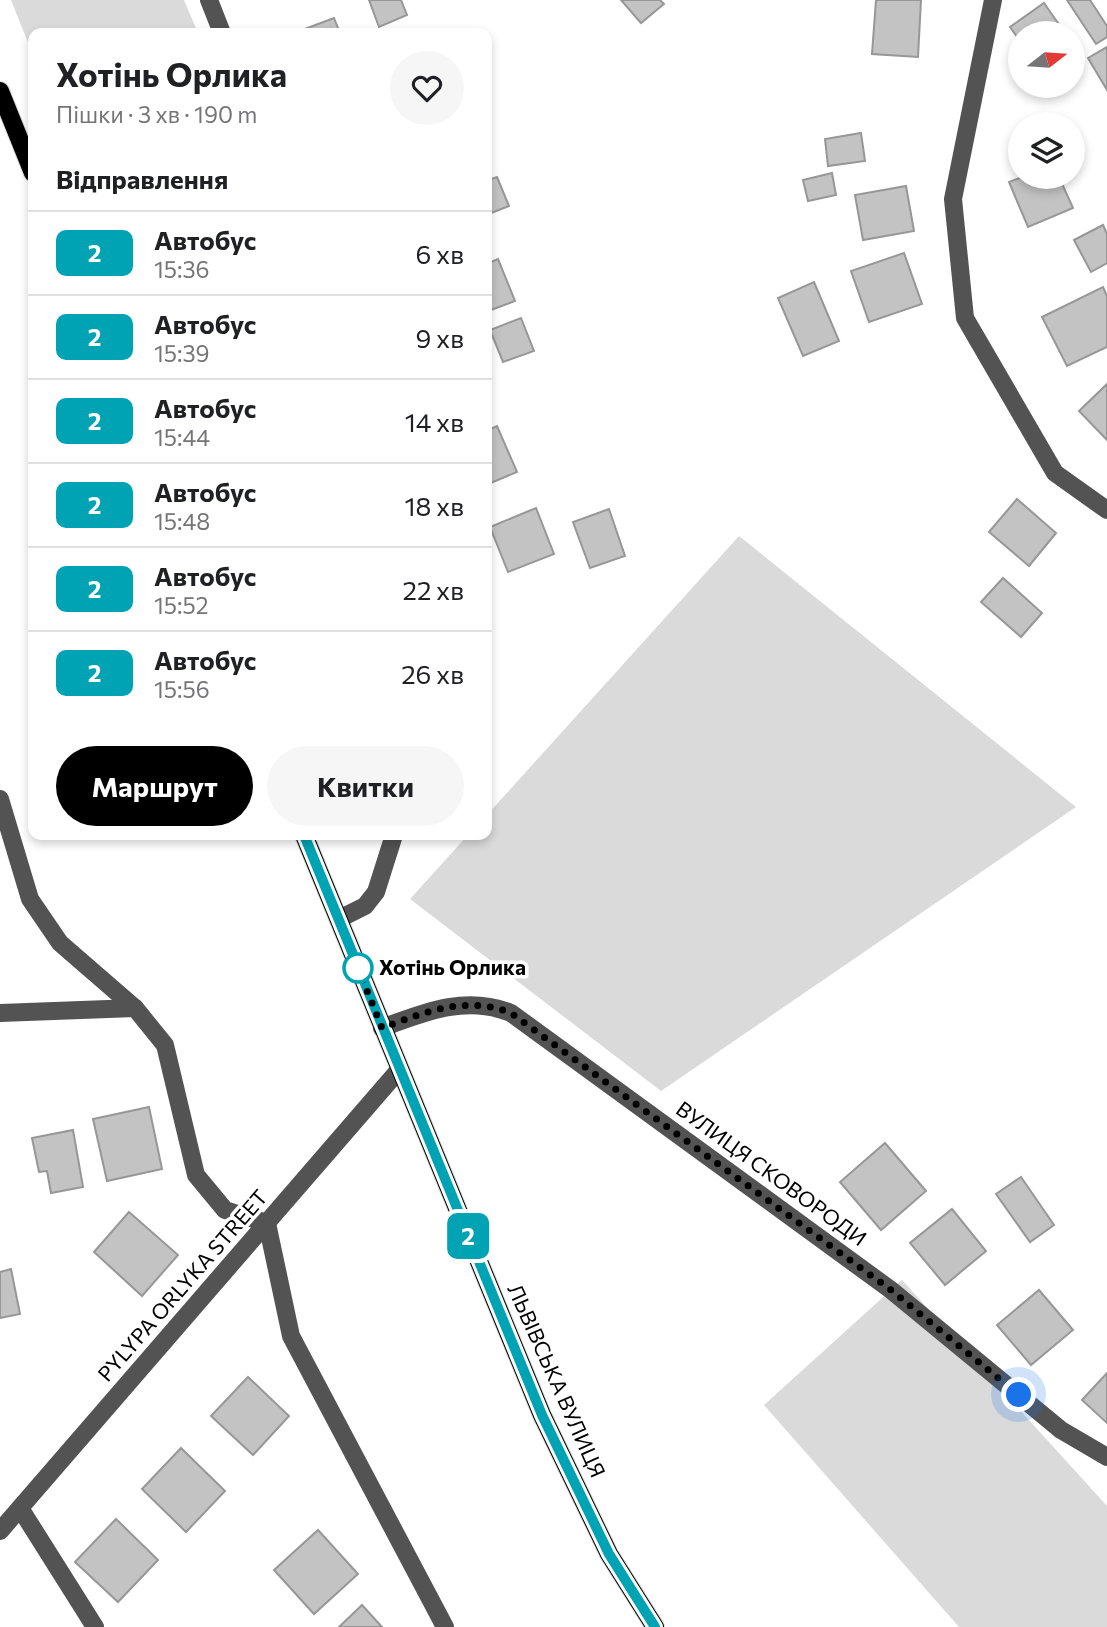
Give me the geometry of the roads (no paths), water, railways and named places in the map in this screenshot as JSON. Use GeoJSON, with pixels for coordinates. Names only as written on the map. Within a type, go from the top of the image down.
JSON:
{"type":"FeatureCollection","features":[{"type":"Feature","properties":{"kind":"main road"},"geometry":{"type":"LineString","coordinates":[[0,91],[28,161]]}},
{"type":"Feature","properties":{"kind":"main road","name":"ЛЬВІВСЬКА ВУЛИЦЯ"},"geometry":{"type":"LineString","coordinates":[[306,840],[542,1415],[609,1554],[655,1627]]}},
{"type":"Feature","properties":{"kind":"street"},"geometry":{"type":"LineString","coordinates":[[209,0],[220,28]]}},
{"type":"Feature","properties":{"kind":"street"},"geometry":{"type":"LineString","coordinates":[[993,0],[953,200],[965,318],[1055,473],[1107,510]]}},
{"type":"Feature","properties":{"kind":"street"},"geometry":{"type":"LineString","coordinates":[[0,799],[30,899],[60,943],[135,1008],[165,1045],[196,1175],[225,1210],[267,1223],[291,1336],[445,1627]]}},
{"type":"Feature","properties":{"kind":"street"},"geometry":{"type":"LineString","coordinates":[[339,919],[365,906],[376,892],[392,840]]}},
{"type":"Feature","properties":{"kind":"street","name":"ВУЛИЦЯ СКОВОРОДИ"},"geometry":{"type":"LineString","coordinates":[[382,1028],[428,1011],[466,1004],[492,1005],[511,1013],[891,1290],[1062,1430],[1107,1457]]}},
{"type":"Feature","properties":{"kind":"street"},"geometry":{"type":"LineString","coordinates":[[0,1013],[135,1008]]}},
{"type":"Feature","properties":{"kind":"street","name":"PYLYPA ORLYKA STREET"},"geometry":{"type":"LineString","coordinates":[[0,1531],[399,1070]]}},
{"type":"Feature","properties":{"kind":"street"},"geometry":{"type":"LineString","coordinates":[[20,1508],[95,1627]]}},
{"type":"Feature","properties":{"kind":"place","name":"Хотінь Орлика"},"geometry":{"type":"Point","coordinates":[358,968]}}]}
